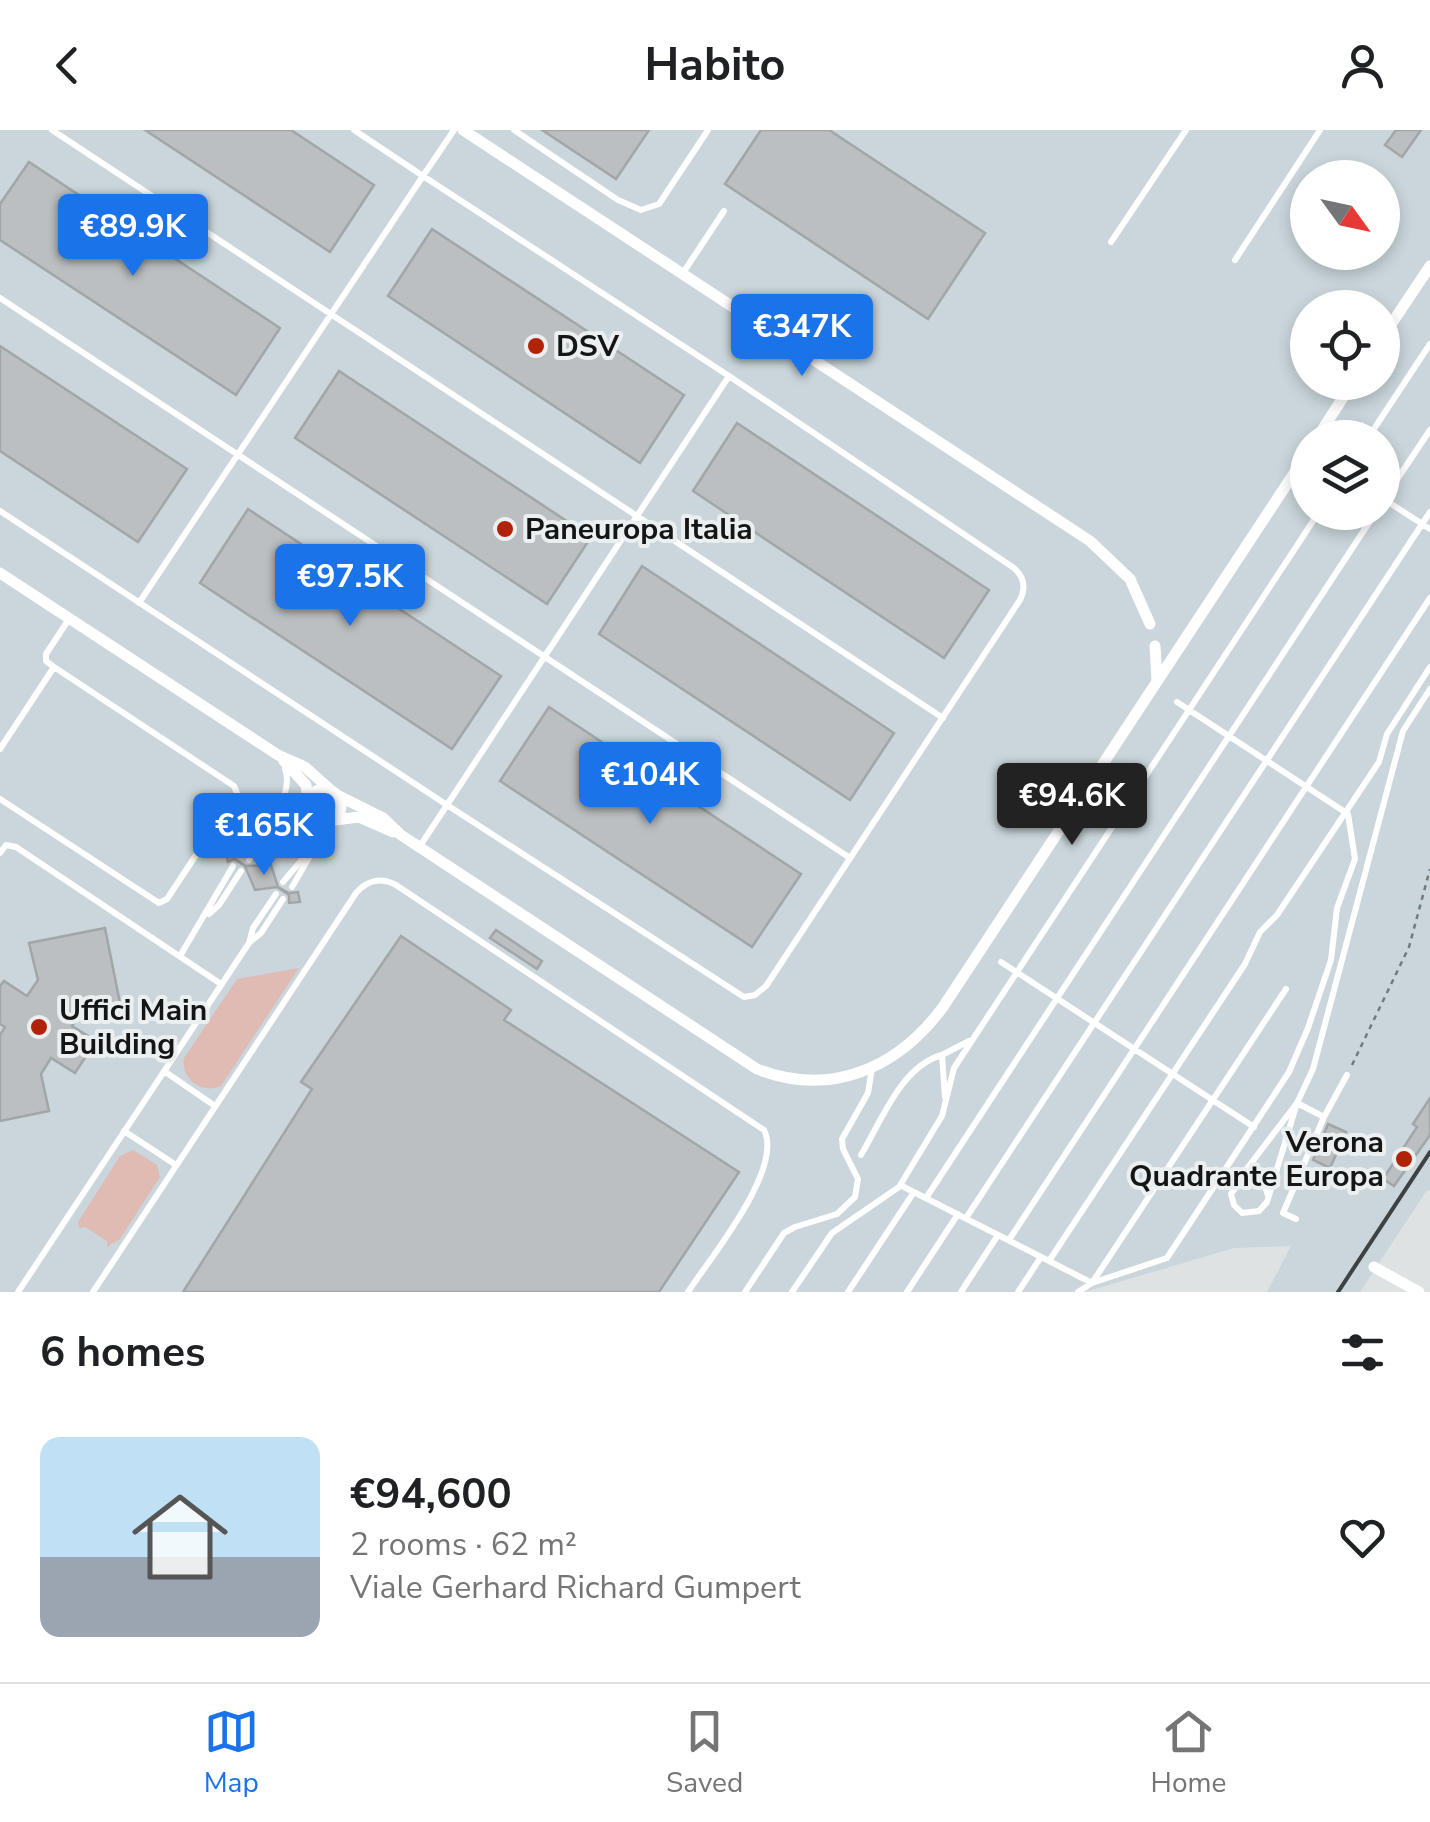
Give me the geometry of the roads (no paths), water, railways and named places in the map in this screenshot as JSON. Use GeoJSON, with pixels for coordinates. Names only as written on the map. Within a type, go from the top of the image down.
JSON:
{"type":"FeatureCollection","features":[{"type":"Feature","properties":{"kind":"street"},"geometry":{"type":"LineString","coordinates":[[463,130],[1090,541],[1130,579],[1150,624]]}},
{"type":"Feature","properties":{"kind":"street"},"geometry":{"type":"LineString","coordinates":[[1400,311],[1430,266]]}},
{"type":"Feature","properties":{"kind":"street"},"geometry":{"type":"LineString","coordinates":[[278,755],[306,785],[313,819],[359,818],[401,836],[757,1069],[778,1076],[818,1079],[872,1068],[906,1048],[943,1007],[1290,479]]}},
{"type":"Feature","properties":{"kind":"street"},"geometry":{"type":"LineString","coordinates":[[0,570],[278,755],[304,766],[335,794],[383,818],[401,836]]}},
{"type":"Feature","properties":{"kind":"street"},"geometry":{"type":"LineString","coordinates":[[1155,646],[1157,680]]}},
{"type":"Feature","properties":{"kind":"street"},"geometry":{"type":"LineString","coordinates":[[308,803],[317,791],[335,794]]}},
{"type":"Feature","properties":{"kind":"street"},"geometry":{"type":"LineString","coordinates":[[332,821],[340,811],[335,794]]}},
{"type":"Feature","properties":{"kind":"street"},"geometry":{"type":"LineString","coordinates":[[1374,1267],[1419,1292]]}},
{"type":"Feature","properties":{"kind":"lane"},"geometry":{"type":"LineString","coordinates":[[52,130],[943,718]]}},
{"type":"Feature","properties":{"kind":"lane"},"geometry":{"type":"LineString","coordinates":[[0,512],[744,997],[755,995],[766,986],[1020,600],[1022,577],[728,376],[354,130]]}},
{"type":"Feature","properties":{"kind":"lane"},"geometry":{"type":"LineString","coordinates":[[140,602],[454,130]]}},
{"type":"Feature","properties":{"kind":"lane"},"geometry":{"type":"LineString","coordinates":[[514,130],[618,200],[641,210],[659,204],[708,130]]}},
{"type":"Feature","properties":{"kind":"lane"},"geometry":{"type":"LineString","coordinates":[[1111,242],[1186,130]]}},
{"type":"Feature","properties":{"kind":"lane"},"geometry":{"type":"LineString","coordinates":[[1235,260],[1320,130]]}},
{"type":"Feature","properties":{"kind":"lane"},"geometry":{"type":"LineString","coordinates":[[682,274],[724,211]]}},
{"type":"Feature","properties":{"kind":"lane"},"geometry":{"type":"LineString","coordinates":[[0,298],[850,858]]}},
{"type":"Feature","properties":{"kind":"lane"},"geometry":{"type":"LineString","coordinates":[[1380,420],[1430,344]]}},
{"type":"Feature","properties":{"kind":"lane"},"geometry":{"type":"LineString","coordinates":[[419,848],[728,376]]}},
{"type":"Feature","properties":{"kind":"lane"},"geometry":{"type":"LineString","coordinates":[[1400,475],[1430,430]]}},
{"type":"Feature","properties":{"kind":"lane"},"geometry":{"type":"LineString","coordinates":[[1400,510],[1430,530]]}},
{"type":"Feature","properties":{"kind":"lane"},"geometry":{"type":"LineString","coordinates":[[908,1292],[1094,1023],[1430,512]]}},
{"type":"Feature","properties":{"kind":"lane"},"geometry":{"type":"LineString","coordinates":[[792,1292],[832,1233],[888,1198],[900,1185],[945,1106],[952,1074],[1307,530]]}},
{"type":"Feature","properties":{"kind":"lane"},"geometry":{"type":"LineString","coordinates":[[926,1198],[1364,530]]}},
{"type":"Feature","properties":{"kind":"lane"},"geometry":{"type":"LineString","coordinates":[[1009,1240],[1430,598]]}},
{"type":"Feature","properties":{"kind":"lane"},"geometry":{"type":"LineString","coordinates":[[0,799],[159,903],[167,899],[237,793],[234,786],[54,667],[45,657],[70,617]]}},
{"type":"Feature","properties":{"kind":"lane"},"geometry":{"type":"LineString","coordinates":[[0,749],[54,667]]}},
{"type":"Feature","properties":{"kind":"lane"},"geometry":{"type":"LineString","coordinates":[[1018,1292],[1045,1259],[1172,1074],[1245,964],[1260,932],[1277,915],[1379,762],[1386,734],[1430,667]]}},
{"type":"Feature","properties":{"kind":"lane"},"geometry":{"type":"LineString","coordinates":[[1297,1103],[1236,1183],[1231,1200],[1242,1213],[1260,1212],[1268,1196],[1297,1103],[1313,1070],[1403,731],[1430,689]]}},
{"type":"Feature","properties":{"kind":"lane"},"geometry":{"type":"LineString","coordinates":[[1078,1292],[1092,1283],[1167,1258],[1254,1128],[1296,1058],[1331,960],[1337,908],[1356,859],[1346,812],[1177,702]]}},
{"type":"Feature","properties":{"kind":"lane"},"geometry":{"type":"LineString","coordinates":[[242,854],[266,834],[267,823],[287,794],[289,784],[278,755]]}},
{"type":"Feature","properties":{"kind":"lane"},"geometry":{"type":"LineString","coordinates":[[231,803],[267,823]]}},
{"type":"Feature","properties":{"kind":"lane"},"geometry":{"type":"LineString","coordinates":[[284,882],[332,821]]}},
{"type":"Feature","properties":{"kind":"lane"},"geometry":{"type":"LineString","coordinates":[[0,852],[9,844],[16,846],[222,984]]}},
{"type":"Feature","properties":{"kind":"lane"},"geometry":{"type":"LineString","coordinates":[[292,887],[313,846]]}},
{"type":"Feature","properties":{"kind":"lane"},"geometry":{"type":"LineString","coordinates":[[180,956],[208,915],[211,900],[237,869]]}},
{"type":"Feature","properties":{"kind":"lane"},"geometry":{"type":"LineString","coordinates":[[92,1292],[356,893],[369,882],[390,882],[764,1130],[769,1152],[762,1173],[688,1292]]}},
{"type":"Feature","properties":{"kind":"lane"},"geometry":{"type":"LineString","coordinates":[[18,1292],[249,943],[253,928],[279,897]]}},
{"type":"Feature","properties":{"kind":"lane"},"geometry":{"type":"LineString","coordinates":[[1002,962],[1254,1128]]}},
{"type":"Feature","properties":{"kind":"lane"},"geometry":{"type":"LineString","coordinates":[[1092,1283],[1286,989]]}},
{"type":"Feature","properties":{"kind":"lane"},"geometry":{"type":"LineString","coordinates":[[861,1155],[904,1082],[931,1059],[956,1050],[978,1033]]}},
{"type":"Feature","properties":{"kind":"lane"},"geometry":{"type":"LineString","coordinates":[[942,1055],[945,1106]]}},
{"type":"Feature","properties":{"kind":"lane"},"geometry":{"type":"LineString","coordinates":[[744,1292],[784,1233],[837,1214],[855,1197],[858,1179],[842,1139],[868,1093],[872,1068]]}},
{"type":"Feature","properties":{"kind":"lane"},"geometry":{"type":"LineString","coordinates":[[164,1071],[215,1106]]}},
{"type":"Feature","properties":{"kind":"lane"},"geometry":{"type":"LineString","coordinates":[[1296,1220],[1283,1213],[1324,1117],[1347,1075]]}},
{"type":"Feature","properties":{"kind":"lane"},"geometry":{"type":"LineString","coordinates":[[1297,1103],[1324,1117]]}},
{"type":"Feature","properties":{"kind":"lane"},"geometry":{"type":"LineString","coordinates":[[124,1131],[176,1165]]}},
{"type":"Feature","properties":{"kind":"lane"},"geometry":{"type":"LineString","coordinates":[[1236,1183],[1247,1178],[1259,1180],[1268,1196]]}},
{"type":"Feature","properties":{"kind":"lane"},"geometry":{"type":"LineString","coordinates":[[900,1185],[1092,1283]]}},
{"type":"Feature","properties":{"kind":"lane"},"geometry":{"type":"LineString","coordinates":[[848,1292],[914,1192]]}},
{"type":"Feature","properties":{"kind":"lane"},"geometry":{"type":"LineString","coordinates":[[960,1292],[998,1235]]}},
{"type":"Feature","properties":{"kind":"railway"},"geometry":{"type":"LineString","coordinates":[[1338,1292],[1430,1152]]}},
{"type":"Feature","properties":{"kind":"place","name":"DSV"},"geometry":{"type":"Point","coordinates":[536,346]}},
{"type":"Feature","properties":{"kind":"place","name":"Paneuropa Italia"},"geometry":{"type":"Point","coordinates":[505,529]}},
{"type":"Feature","properties":{"kind":"place","name":"Uffici Main Building"},"geometry":{"type":"Point","coordinates":[39,1027]}},
{"type":"Feature","properties":{"kind":"place","name":"Verona Quadrante Europa"},"geometry":{"type":"Point","coordinates":[1404,1159]}}]}
